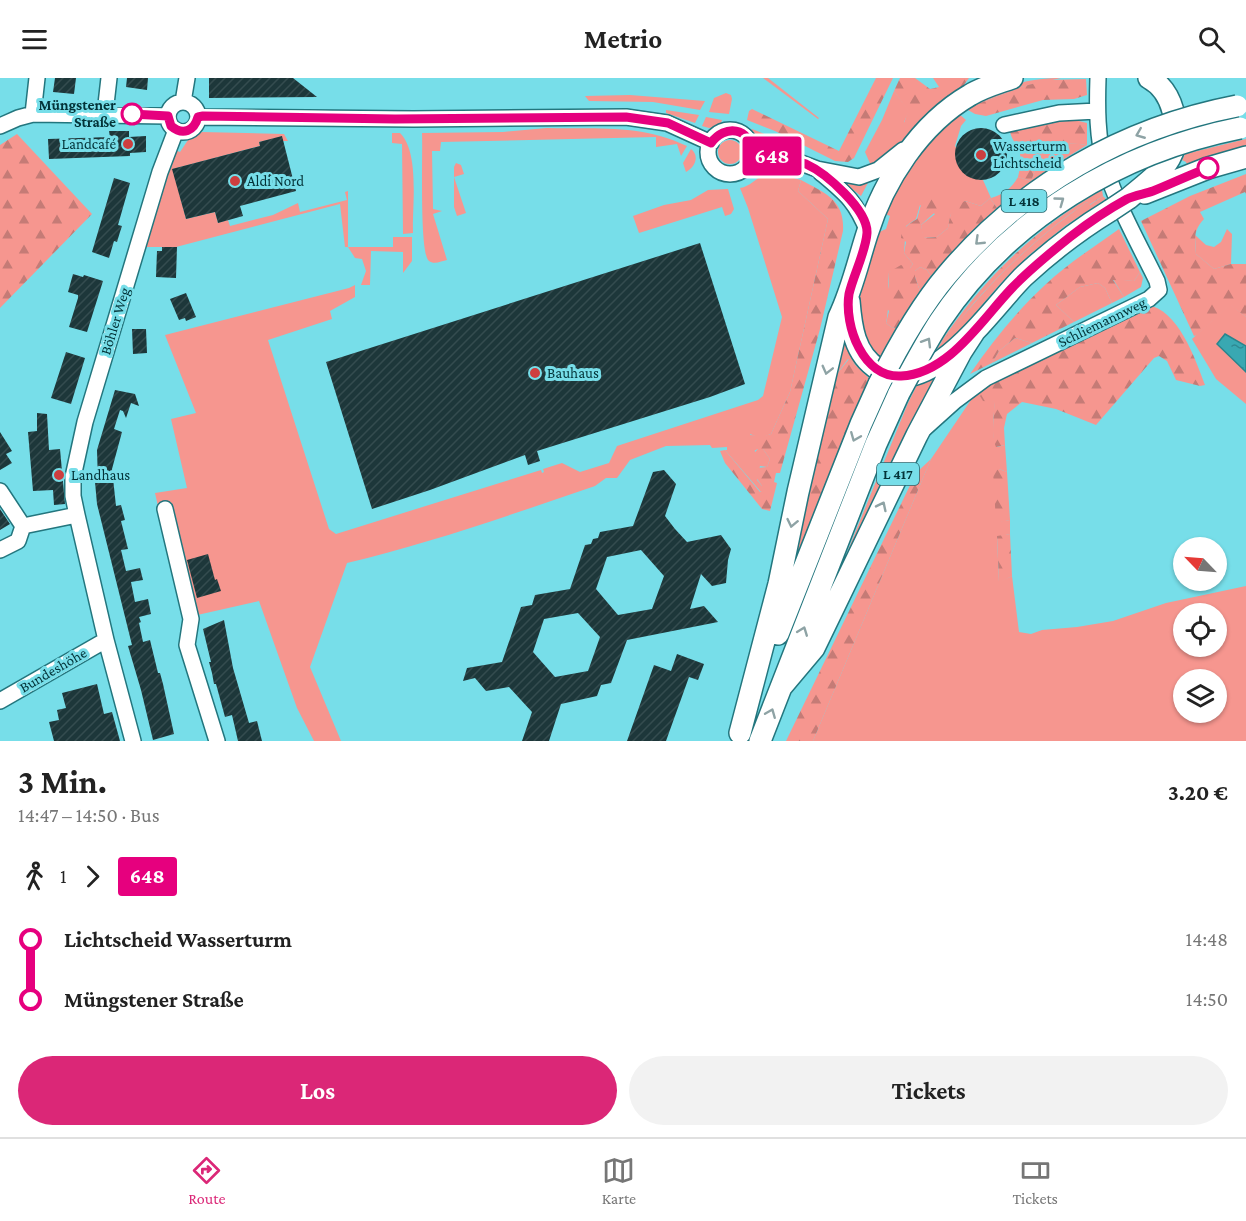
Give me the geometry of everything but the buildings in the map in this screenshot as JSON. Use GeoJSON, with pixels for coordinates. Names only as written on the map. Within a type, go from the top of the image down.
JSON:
{"type":"FeatureCollection","features":[{"type":"Feature","properties":{"kind":"highway","name":"L 417"},"geometry":{"type":"LineString","coordinates":[[738,737],[779,584],[839,317],[849,296],[867,232],[890,181],[918,140],[956,105],[988,86],[1012,78]]}},
{"type":"Feature","properties":{"kind":"highway","name":"L 417"},"geometry":{"type":"LineString","coordinates":[[849,296],[852,330],[860,351],[874,367],[896,376],[911,376],[932,366],[958,348],[1037,264],[1070,237],[1129,198],[1172,158],[1177,139],[1172,104],[1162,87],[1149,78]]}},
{"type":"Feature","properties":{"kind":"highway","name":"L 418"},"geometry":{"type":"LineString","coordinates":[[738,737],[861,424],[879,384],[908,330],[946,277],[992,228],[1030,196],[1092,156],[1130,138],[1191,116],[1241,105]]}},
{"type":"Feature","properties":{"kind":"highway","name":"L 418"},"geometry":{"type":"LineString","coordinates":[[760,741],[872,455],[899,393],[940,321],[965,288],[993,257],[1053,206],[1094,180],[1149,154],[1198,137],[1243,127]]}},
{"type":"Feature","properties":{"kind":"highway","name":"L 417"},"geometry":{"type":"LineString","coordinates":[[1129,198],[1208,168],[1246,157]]}},
{"type":"Feature","properties":{"kind":"highway","name":"L 417"},"geometry":{"type":"LineString","coordinates":[[782,686],[814,648],[917,435],[974,332]]}},
{"type":"Feature","properties":{"kind":"street"},"geometry":{"type":"LineString","coordinates":[[33,114],[37,78]]}},
{"type":"Feature","properties":{"kind":"street"},"geometry":{"type":"LineString","coordinates":[[105,114],[109,78]]}},
{"type":"Feature","properties":{"kind":"street"},"geometry":{"type":"LineString","coordinates":[[183,102],[187,78]]}},
{"type":"Feature","properties":{"kind":"street","name":"Schliemannweg"},"geometry":{"type":"LineString","coordinates":[[917,435],[955,401],[986,378],[1149,299],[1159,290],[1158,281],[1130,226],[1104,164],[1097,111],[1098,78]]}},
{"type":"Feature","properties":{"kind":"street"},"geometry":{"type":"LineString","coordinates":[[183,102],[194,107],[198,117],[190,130],[176,130],[171,126],[168,116],[172,106],[183,102]]}},
{"type":"Feature","properties":{"kind":"street"},"geometry":{"type":"LineString","coordinates":[[1004,125],[1059,113],[1097,111]]}},
{"type":"Feature","properties":{"kind":"street"},"geometry":{"type":"LineString","coordinates":[[0,126],[33,114],[168,116]]}},
{"type":"Feature","properties":{"kind":"street"},"geometry":{"type":"LineString","coordinates":[[198,117],[381,119],[530,116],[632,117],[668,123],[711,143]]}},
{"type":"Feature","properties":{"kind":"street","name":"Böhler Weg"},"geometry":{"type":"LineString","coordinates":[[133,741],[106,640],[77,515],[73,496],[73,477],[85,422],[160,172],[176,130]]}},
{"type":"Feature","properties":{"kind":"street"},"geometry":{"type":"LineString","coordinates":[[725,131],[735,131],[747,138],[753,153],[748,165],[742,171],[728,174],[714,167],[709,159],[711,143],[717,135],[725,131]]}},
{"type":"Feature","properties":{"kind":"street"},"geometry":{"type":"LineString","coordinates":[[753,153],[793,160],[817,170],[852,177],[866,176],[878,170],[918,140]]}},
{"type":"Feature","properties":{"kind":"street"},"geometry":{"type":"LineString","coordinates":[[817,170],[852,200],[867,232]]}},
{"type":"Feature","properties":{"kind":"street"},"geometry":{"type":"LineString","coordinates":[[0,491],[23,526]]}},
{"type":"Feature","properties":{"kind":"street"},"geometry":{"type":"LineString","coordinates":[[165,509],[191,619],[187,645],[217,741]]}},
{"type":"Feature","properties":{"kind":"street"},"geometry":{"type":"LineString","coordinates":[[23,526],[77,515]]}},
{"type":"Feature","properties":{"kind":"street"},"geometry":{"type":"LineString","coordinates":[[0,550],[18,541],[23,526]]}},
{"type":"Feature","properties":{"kind":"street","name":"Bundeshöhe"},"geometry":{"type":"LineString","coordinates":[[0,701],[106,640]]}},
{"type":"Feature","properties":{"kind":"green space"},"geometry":{"type":"Polygon","coordinates":[[[763,78],[768,78],[819,118],[818,119],[763,78]]]}},
{"type":"Feature","properties":{"kind":"green space"},"geometry":{"type":"Polygon","coordinates":[[[876,78],[893,78],[854,158],[848,162],[835,161],[775,131],[747,120],[749,111],[752,109],[839,151],[876,78]]]}},
{"type":"Feature","properties":{"kind":"green space"},"geometry":{"type":"Polygon","coordinates":[[[900,78],[915,78],[930,89],[939,87],[933,78],[969,78],[961,89],[914,131],[905,128],[904,123],[908,111],[894,91],[900,78]]]}},
{"type":"Feature","properties":{"kind":"green space"},"geometry":{"type":"Polygon","coordinates":[[[1061,78],[1021,87],[975,105],[968,110],[966,108],[1022,82],[1061,78]]]}},
{"type":"Feature","properties":{"kind":"green space"},"geometry":{"type":"Polygon","coordinates":[[[1086,79],[1087,95],[1074,99],[1043,100],[986,116],[968,110],[975,105],[1021,87],[1047,80],[1086,79]]]}},
{"type":"Feature","properties":{"kind":"green space"},"geometry":{"type":"Polygon","coordinates":[[[894,91],[909,111],[904,122],[914,131],[872,168],[865,152],[894,91]]]}},
{"type":"Feature","properties":{"kind":"green space"},"geometry":{"type":"Polygon","coordinates":[[[726,93],[731,95],[732,99],[729,114],[709,112],[714,98],[726,93]]]}},
{"type":"Feature","properties":{"kind":"green space"},"geometry":{"type":"Polygon","coordinates":[[[630,95],[705,101],[700,110],[653,102],[589,101],[585,96],[630,95]]]}},
{"type":"Feature","properties":{"kind":"green space"},"geometry":{"type":"Polygon","coordinates":[[[666,110],[699,115],[695,123],[666,113],[666,110]]]}},
{"type":"Feature","properties":{"kind":"green space"},"geometry":{"type":"Polygon","coordinates":[[[958,113],[966,120],[961,126],[955,146],[966,162],[979,171],[991,198],[1007,190],[1018,177],[1031,181],[1043,150],[1064,144],[1087,145],[1051,167],[997,208],[990,198],[981,206],[965,201],[951,214],[948,228],[937,237],[923,238],[921,225],[935,214],[920,205],[916,219],[906,226],[904,253],[913,264],[910,268],[889,272],[886,323],[896,328],[879,359],[864,337],[858,303],[879,232],[886,229],[890,216],[883,213],[917,153],[958,113]]]}},
{"type":"Feature","properties":{"kind":"green space"},"geometry":{"type":"Polygon","coordinates":[[[706,117],[722,120],[720,126],[709,128],[702,126],[706,117]]]}},
{"type":"Feature","properties":{"kind":"green space"},"geometry":{"type":"Polygon","coordinates":[[[1071,119],[1087,123],[1087,145],[1064,144],[1043,150],[1031,181],[1018,177],[1020,153],[1010,131],[1032,122],[1071,119]]]}},
{"type":"Feature","properties":{"kind":"green space"},"geometry":{"type":"Polygon","coordinates":[[[547,128],[601,128],[636,131],[670,139],[687,146],[681,156],[677,144],[656,147],[656,137],[441,142],[440,151],[432,151],[433,209],[442,211],[433,214],[447,260],[436,263],[429,261],[426,254],[423,222],[422,133],[503,132],[547,128]]]}},
{"type":"Feature","properties":{"kind":"green space"},"geometry":{"type":"Polygon","coordinates":[[[752,129],[792,145],[789,150],[768,146],[755,138],[751,133],[752,129]]]}},
{"type":"Feature","properties":{"kind":"green space"},"geometry":{"type":"Polygon","coordinates":[[[202,132],[284,134],[288,141],[283,141],[281,137],[259,142],[260,146],[173,169],[186,219],[215,212],[218,223],[228,220],[230,226],[273,215],[298,203],[300,212],[347,200],[345,192],[348,191],[348,247],[345,247],[340,204],[176,247],[145,247],[153,213],[175,150],[180,152],[188,140],[202,132]]]}},
{"type":"Feature","properties":{"kind":"green space"},"geometry":{"type":"Polygon","coordinates":[[[392,133],[400,133],[406,142],[413,166],[413,233],[403,234],[402,144],[392,143],[392,133]]]}},
{"type":"Feature","properties":{"kind":"green space"},"geometry":{"type":"Polygon","coordinates":[[[17,134],[92,214],[0,308],[0,145],[17,134]]]}},
{"type":"Feature","properties":{"kind":"green space"},"geometry":{"type":"Polygon","coordinates":[[[1246,139],[1246,148],[1188,167],[1182,160],[1185,154],[1246,139]]]}},
{"type":"Feature","properties":{"kind":"green space"},"geometry":{"type":"Polygon","coordinates":[[[730,140],[735,141],[741,147],[741,157],[735,163],[730,164],[725,163],[719,157],[718,152],[719,147],[725,141],[730,140]]]}},
{"type":"Feature","properties":{"kind":"green space"},"geometry":{"type":"Polygon","coordinates":[[[691,149],[696,158],[692,167],[686,172],[683,163],[691,149]]]}},
{"type":"Feature","properties":{"kind":"green space"},"geometry":{"type":"Polygon","coordinates":[[[456,163],[461,165],[464,174],[454,177],[456,163]]]}},
{"type":"Feature","properties":{"kind":"green space"},"geometry":{"type":"Polygon","coordinates":[[[772,172],[801,180],[798,191],[828,219],[790,392],[771,434],[760,438],[750,434],[755,452],[763,449],[770,459],[767,467],[760,466],[757,480],[763,491],[761,492],[725,450],[727,447],[666,446],[630,460],[617,478],[606,478],[595,486],[472,528],[347,563],[310,667],[341,741],[314,741],[297,708],[259,601],[184,618],[155,493],[187,488],[171,419],[196,413],[165,335],[355,285],[355,297],[330,311],[332,319],[268,340],[329,529],[336,534],[541,470],[542,473],[543,469],[562,463],[580,472],[609,463],[617,446],[758,400],[763,396],[782,317],[740,188],[772,172]]]}},
{"type":"Feature","properties":{"kind":"green space"},"geometry":{"type":"Polygon","coordinates":[[[1246,174],[1246,194],[1245,192],[1200,212],[1204,219],[1196,231],[1195,239],[1196,254],[1214,269],[1231,264],[1246,264],[1246,317],[1230,305],[1194,336],[1141,221],[1190,196],[1246,174]]]}},
{"type":"Feature","properties":{"kind":"green space"},"geometry":{"type":"Polygon","coordinates":[[[454,177],[466,213],[457,216],[454,207],[454,177]]]}},
{"type":"Feature","properties":{"kind":"green space"},"geometry":{"type":"Polygon","coordinates":[[[801,180],[825,194],[837,205],[843,220],[843,231],[820,329],[780,473],[776,473],[774,482],[777,483],[770,511],[762,509],[725,463],[720,451],[725,450],[760,492],[762,491],[762,486],[755,476],[757,468],[767,467],[770,459],[763,449],[747,454],[742,450],[738,436],[771,434],[790,392],[828,219],[798,191],[801,180]]]}},
{"type":"Feature","properties":{"kind":"green space"},"geometry":{"type":"Polygon","coordinates":[[[869,181],[861,196],[843,182],[852,183],[869,181]]]}},
{"type":"Feature","properties":{"kind":"green space"},"geometry":{"type":"Polygon","coordinates":[[[728,189],[734,209],[731,214],[725,216],[722,207],[639,233],[633,216],[664,205],[691,200],[708,190],[728,189]]]}},
{"type":"Feature","properties":{"kind":"green space"},"geometry":{"type":"Polygon","coordinates":[[[1102,190],[1103,196],[1089,205],[1087,202],[1073,212],[1018,257],[981,295],[939,345],[973,299],[1011,258],[1054,221],[1102,190]]]}},
{"type":"Feature","properties":{"kind":"green space"},"geometry":{"type":"Polygon","coordinates":[[[1103,196],[1106,199],[1065,226],[1028,256],[957,334],[933,356],[977,299],[1006,269],[1070,214],[1087,202],[1090,205],[1103,196]]]}},
{"type":"Feature","properties":{"kind":"green space"},"geometry":{"type":"Polygon","coordinates":[[[923,197],[940,200],[943,205],[921,225],[924,238],[937,237],[948,228],[952,212],[956,206],[965,201],[981,206],[990,198],[997,208],[970,233],[931,276],[927,270],[920,267],[915,271],[920,291],[896,328],[891,327],[886,323],[889,311],[884,306],[882,298],[888,290],[889,272],[901,265],[910,268],[913,264],[904,253],[906,242],[901,235],[906,227],[917,219],[923,197]]]}},
{"type":"Feature","properties":{"kind":"green space"},"geometry":{"type":"Polygon","coordinates":[[[1119,229],[1140,272],[1134,281],[1113,280],[1124,297],[1112,303],[1105,288],[1098,283],[1080,287],[1056,305],[1074,322],[1032,343],[1015,338],[999,351],[992,363],[970,374],[987,350],[1034,295],[1062,270],[1119,229]]]}},
{"type":"Feature","properties":{"kind":"green space"},"geometry":{"type":"Polygon","coordinates":[[[1227,229],[1232,234],[1231,264],[1214,269],[1196,254],[1195,235],[1206,245],[1214,247],[1221,242],[1227,229]]]}},
{"type":"Feature","properties":{"kind":"green space"},"geometry":{"type":"Polygon","coordinates":[[[393,237],[412,237],[412,261],[403,273],[403,252],[371,251],[370,285],[361,285],[366,271],[362,259],[355,258],[348,247],[393,247],[393,237]]]}},
{"type":"Feature","properties":{"kind":"green space"},"geometry":{"type":"Polygon","coordinates":[[[920,267],[927,270],[931,276],[920,291],[915,271],[920,267]]]}},
{"type":"Feature","properties":{"kind":"green space"},"geometry":{"type":"Polygon","coordinates":[[[1140,272],[1143,278],[1141,287],[1124,297],[1113,279],[1134,281],[1140,272]]]}},
{"type":"Feature","properties":{"kind":"green space"},"geometry":{"type":"Polygon","coordinates":[[[1098,283],[1105,288],[1112,303],[1074,322],[1056,305],[1080,287],[1098,283]]]}},
{"type":"Feature","properties":{"kind":"green space"},"geometry":{"type":"Polygon","coordinates":[[[1230,304],[1246,317],[1246,404],[1216,379],[1192,339],[1230,304]]]}},
{"type":"Feature","properties":{"kind":"green space"},"geometry":{"type":"Polygon","coordinates":[[[1147,305],[1158,308],[1168,315],[1184,336],[1205,385],[1200,386],[1176,380],[1167,361],[1159,356],[1154,358],[1096,425],[1056,409],[1022,402],[1007,414],[1004,428],[1005,445],[996,447],[993,431],[994,402],[983,401],[977,391],[1147,305]]]}},
{"type":"Feature","properties":{"kind":"green space"},"geometry":{"type":"Polygon","coordinates":[[[1015,338],[1032,343],[992,363],[999,351],[1015,338]]]}},
{"type":"Feature","properties":{"kind":"green space"},"geometry":{"type":"Polygon","coordinates":[[[842,341],[846,343],[856,365],[848,359],[833,379],[842,341]]]}},
{"type":"Feature","properties":{"kind":"green space"},"geometry":{"type":"Polygon","coordinates":[[[849,359],[869,378],[822,501],[817,501],[810,498],[807,489],[833,379],[849,359]]]}},
{"type":"Feature","properties":{"kind":"green space"},"geometry":{"type":"Polygon","coordinates":[[[939,371],[837,577],[908,403],[919,381],[939,371]]]}},
{"type":"Feature","properties":{"kind":"green space"},"geometry":{"type":"Polygon","coordinates":[[[977,391],[994,402],[995,442],[997,447],[1005,445],[1007,472],[999,469],[996,522],[1010,520],[1010,534],[997,537],[999,582],[1012,576],[1019,632],[1031,634],[1042,630],[1113,621],[1166,603],[1246,586],[1246,741],[813,741],[931,459],[977,391]]]}},
{"type":"Feature","properties":{"kind":"green space"},"geometry":{"type":"Polygon","coordinates":[[[931,459],[813,741],[786,741],[916,473],[931,459]]]}},
{"type":"Feature","properties":{"kind":"green space"},"geometry":{"type":"Polygon","coordinates":[[[999,469],[1007,472],[1010,520],[996,523],[993,471],[999,469]]]}},
{"type":"Feature","properties":{"kind":"green space"},"geometry":{"type":"Polygon","coordinates":[[[807,489],[822,501],[779,611],[807,489]]]}},
{"type":"Feature","properties":{"kind":"green space"},"geometry":{"type":"Polygon","coordinates":[[[1010,534],[1012,576],[999,583],[997,536],[1010,534]]]}},
{"type":"Feature","properties":{"kind":"water"},"geometry":{"type":"Polygon","coordinates":[[[1225,334],[1246,346],[1246,372],[1217,344],[1225,334]]]}},
{"type":"Feature","properties":{"kind":"bus line","name":"648"},"geometry":{"type":"LineString","coordinates":[[132,114],[168,116],[173,129],[180,132],[190,130],[198,117],[203,116],[395,119],[530,116],[648,119],[676,126],[711,143],[717,135],[725,131],[741,133],[751,144],[753,153],[793,160],[817,170],[856,206],[867,232],[849,296],[852,330],[860,351],[869,363],[881,372],[896,376],[911,376],[920,373],[958,348],[1037,264],[1092,222],[1129,198],[1208,168]]}},
{"type":"Feature","properties":{"kind":"place","name":"Müngstener Straße"},"geometry":{"type":"Point","coordinates":[132,114]}},
{"type":"Feature","properties":{"kind":"place","name":"Landcafé"},"geometry":{"type":"Point","coordinates":[128,144]}},
{"type":"Feature","properties":{"kind":"place","name":"Wasserturm Lichtscheid"},"geometry":{"type":"Point","coordinates":[981,155]}},
{"type":"Feature","properties":{"kind":"place","name":"Aldi Nord"},"geometry":{"type":"Point","coordinates":[235,181]}},
{"type":"Feature","properties":{"kind":"place","name":"Bauhaus"},"geometry":{"type":"Point","coordinates":[535,373]}},
{"type":"Feature","properties":{"kind":"place","name":"Landhaus"},"geometry":{"type":"Point","coordinates":[59,475]}}]}
